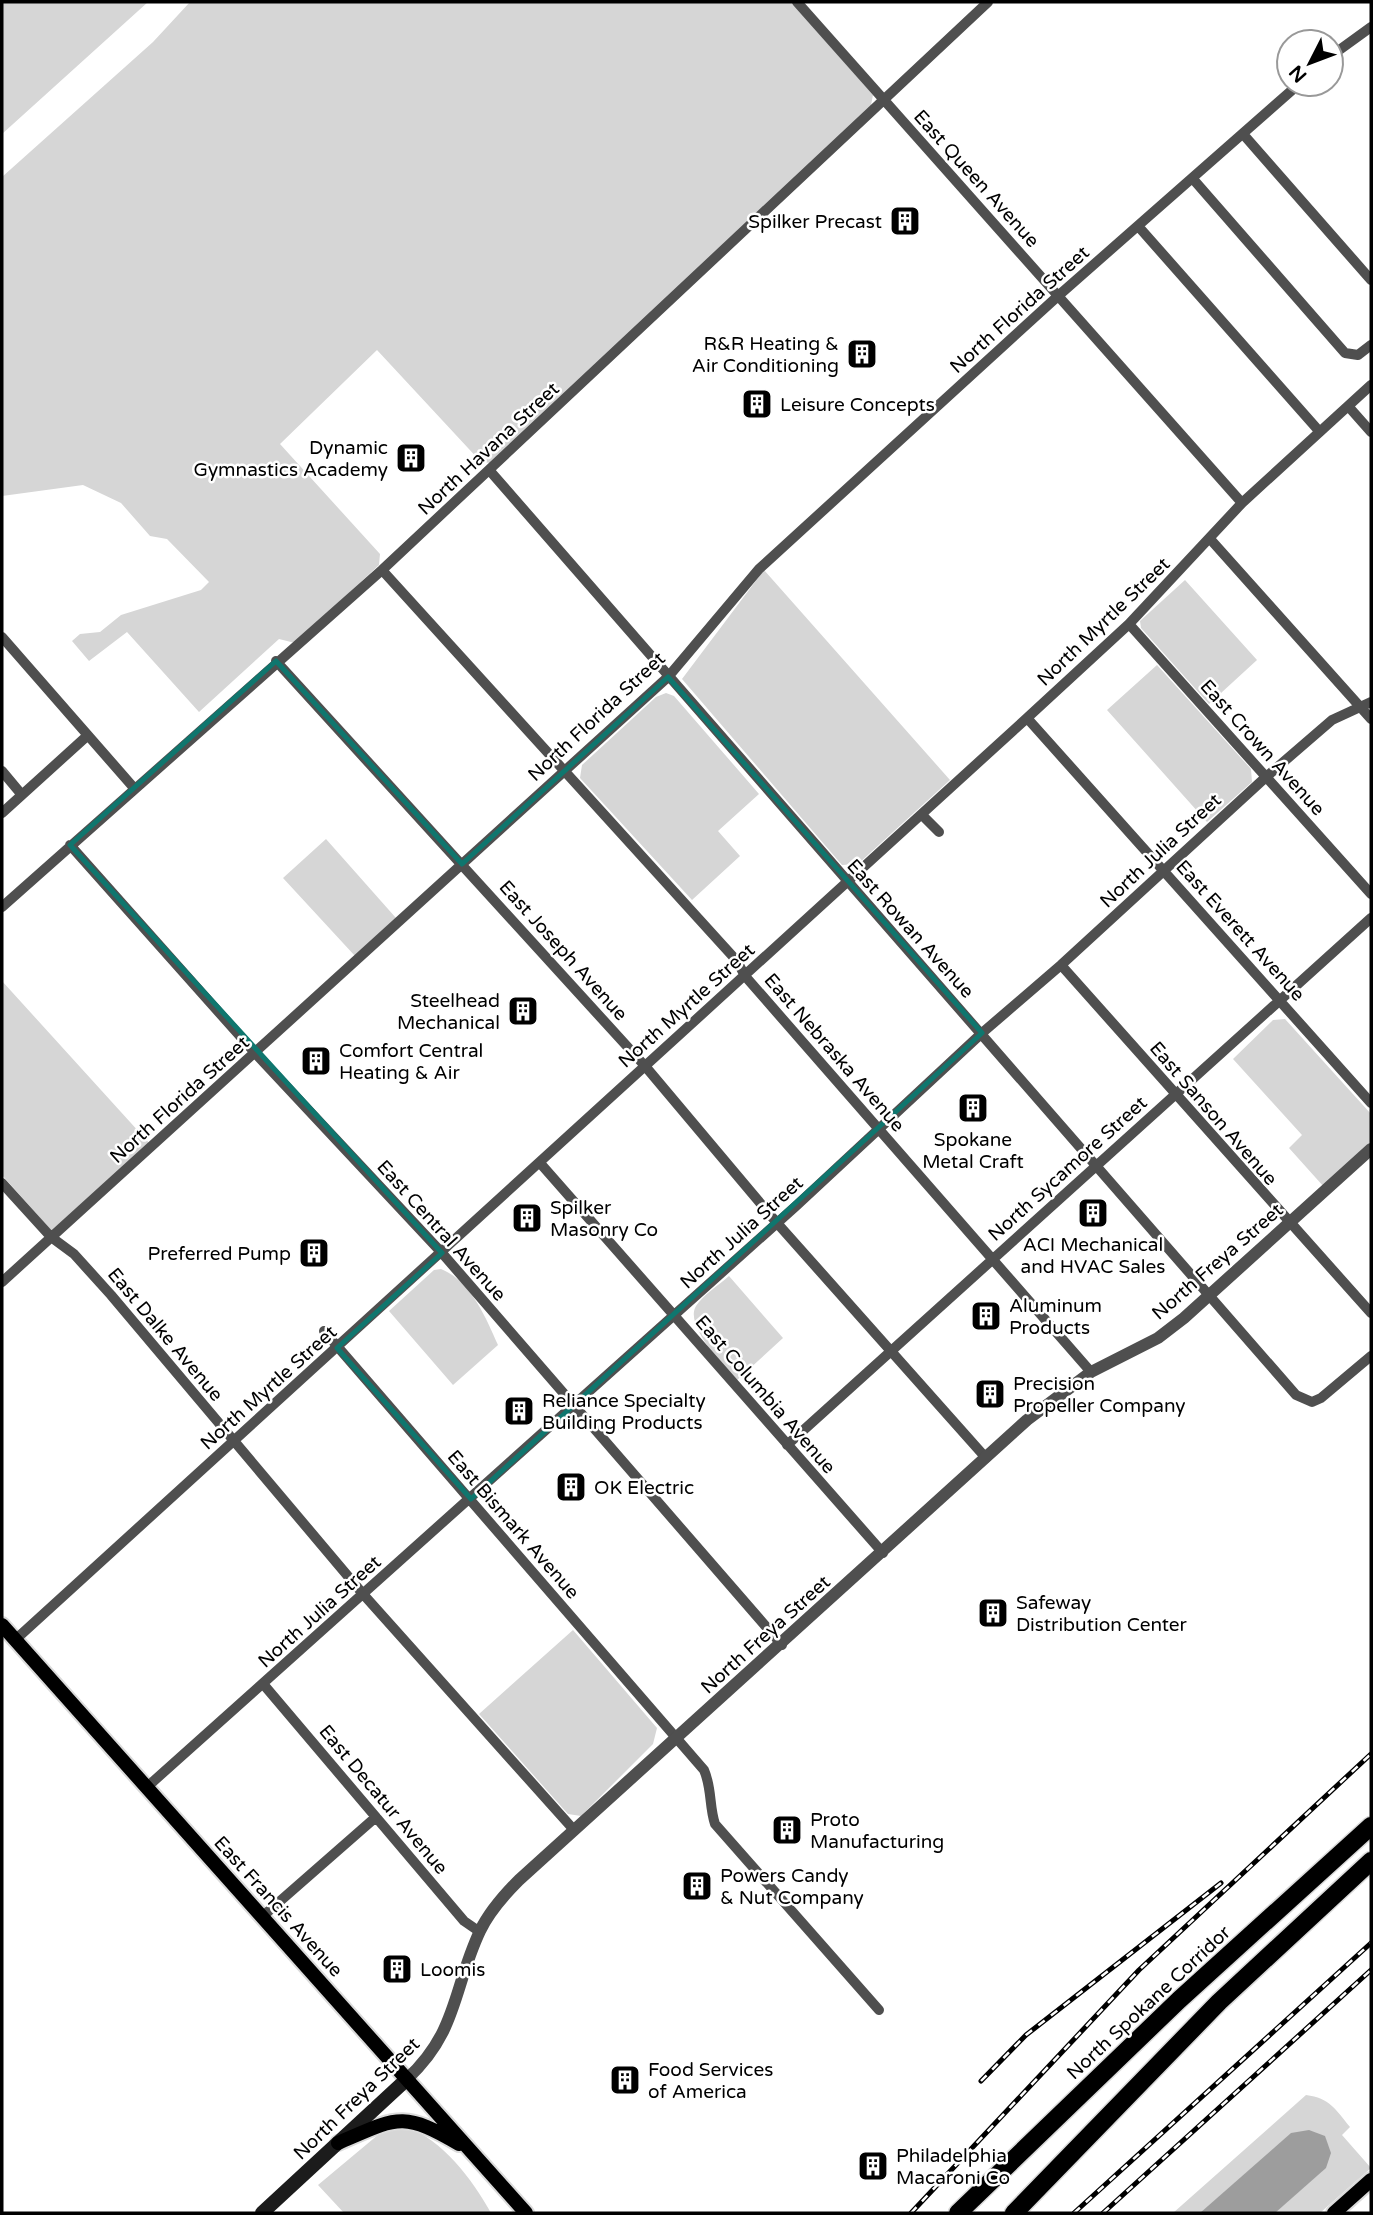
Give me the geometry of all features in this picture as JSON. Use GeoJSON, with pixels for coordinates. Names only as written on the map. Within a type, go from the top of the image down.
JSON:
{"type":"FeatureCollection","features":[{"type":"Feature","properties":{"kind":"highway","name":"North Spokane Corridor"},"geometry":{"type":"LineString","coordinates":[[958,2213],[1179,2000],[1371,1826]]}},
{"type":"Feature","properties":{"kind":"highway"},"geometry":{"type":"LineString","coordinates":[[1014,2213],[1219,2002],[1371,1861]]}},
{"type":"Feature","properties":{"kind":"main road","name":"East Francis Avenue"},"geometry":{"type":"LineString","coordinates":[[6,1633],[263,1916],[526,2213]]}},
{"type":"Feature","properties":{"kind":"main road","name":"North Freya Street"},"geometry":{"type":"LineString","coordinates":[[261,2213],[407,2080]]}},
{"type":"Feature","properties":{"kind":"main road"},"geometry":{"type":"LineString","coordinates":[[338,2143],[388,2122],[404,2119],[431,2128],[471,2151]]}},
{"type":"Feature","properties":{"kind":"main road"},"geometry":{"type":"LineString","coordinates":[[1334,2213],[1371,2180]]}},
{"type":"Feature","properties":{"kind":"street","name":"East Queen Avenue"},"geometry":{"type":"LineString","coordinates":[[797,2],[1242,503]]}},
{"type":"Feature","properties":{"kind":"street","name":"North Havana Street"},"geometry":{"type":"LineString","coordinates":[[2,906],[490,471],[988,2]]}},
{"type":"Feature","properties":{"kind":"street"},"geometry":{"type":"LineString","coordinates":[[1345,46],[1371,27]]}},
{"type":"Feature","properties":{"kind":"street","name":"North Florida Street"},"geometry":{"type":"LineString","coordinates":[[2,1282],[668,677],[759,569],[1058,296],[1283,98]]}},
{"type":"Feature","properties":{"kind":"street"},"geometry":{"type":"LineString","coordinates":[[1243,134],[1371,280]]}},
{"type":"Feature","properties":{"kind":"street"},"geometry":{"type":"LineString","coordinates":[[1193,179],[1345,353],[1358,355],[1371,345]]}},
{"type":"Feature","properties":{"kind":"street"},"geometry":{"type":"LineString","coordinates":[[1138,226],[1319,432]]}},
{"type":"Feature","properties":{"kind":"street","name":"North Myrtle Street"},"geometry":{"type":"LineString","coordinates":[[6,1633],[233,1441],[922,815],[1129,624],[1211,540],[1242,503],[1371,386]]}},
{"type":"Feature","properties":{"kind":"street"},"geometry":{"type":"LineString","coordinates":[[1348,406],[1371,432]]}},
{"type":"Feature","properties":{"kind":"street","name":"East Rowan Avenue"},"geometry":{"type":"LineString","coordinates":[[490,471],[1296,1395],[1311,1402],[1321,1398],[1371,1356]]}},
{"type":"Feature","properties":{"kind":"street"},"geometry":{"type":"LineString","coordinates":[[1211,540],[1371,719]]}},
{"type":"Feature","properties":{"kind":"street","name":"East Nebraska Avenue"},"geometry":{"type":"LineString","coordinates":[[382,570],[737,961],[745,976],[1091,1372]]}},
{"type":"Feature","properties":{"kind":"street","name":"East Crown Avenue"},"geometry":{"type":"LineString","coordinates":[[1129,624],[1371,894]]}},
{"type":"Feature","properties":{"kind":"street"},"geometry":{"type":"LineString","coordinates":[[2,637],[134,788]]}},
{"type":"Feature","properties":{"kind":"street","name":"East Joseph Avenue"},"geometry":{"type":"LineString","coordinates":[[276,661],[645,1066],[777,1223],[986,1458]]}},
{"type":"Feature","properties":{"kind":"street","name":"North Julia Street"},"geometry":{"type":"LineString","coordinates":[[147,1787],[777,1223],[982,1033],[1061,965],[1266,777],[1332,720],[1359,705],[1371,702]]}},
{"type":"Feature","properties":{"kind":"street","name":"East Everett Avenue"},"geometry":{"type":"LineString","coordinates":[[1027,719],[1371,1103]]}},
{"type":"Feature","properties":{"kind":"street"},"geometry":{"type":"LineString","coordinates":[[2,813],[88,736]]}},
{"type":"Feature","properties":{"kind":"street"},"geometry":{"type":"LineString","coordinates":[[2,771],[22,794]]}},
{"type":"Feature","properties":{"kind":"street"},"geometry":{"type":"LineString","coordinates":[[922,815],[939,832]]}},
{"type":"Feature","properties":{"kind":"street","name":"East Central Avenue"},"geometry":{"type":"LineString","coordinates":[[69,845],[256,1054],[442,1253],[782,1645]]}},
{"type":"Feature","properties":{"kind":"street","name":"North Sycamore Street"},"geometry":{"type":"LineString","coordinates":[[787,1445],[1371,918]]}},
{"type":"Feature","properties":{"kind":"street","name":"East Sanson Avenue"},"geometry":{"type":"LineString","coordinates":[[1061,965],[1371,1313]]}},
{"type":"Feature","properties":{"kind":"street","name":"North Freya Street"},"geometry":{"type":"LineString","coordinates":[[407,2080],[434,2052],[444,2034],[480,1932],[505,1894],[1027,1420],[1091,1372],[1158,1338],[1210,1296],[1371,1149]]}},
{"type":"Feature","properties":{"kind":"street","name":"East Columbia Avenue"},"geometry":{"type":"LineString","coordinates":[[540,1163],[883,1553]]}},
{"type":"Feature","properties":{"kind":"street","name":"East Dalke Avenue"},"geometry":{"type":"LineString","coordinates":[[2,1183],[51,1237],[74,1254],[111,1295],[363,1594],[574,1830]]}},
{"type":"Feature","properties":{"kind":"street","name":"East Bismark Avenue"},"geometry":{"type":"LineString","coordinates":[[324,1331],[704,1770],[710,1783],[710,1810],[715,1824],[879,2010]]}},
{"type":"Feature","properties":{"kind":"street","name":"East Decatur Avenue"},"geometry":{"type":"LineString","coordinates":[[264,1685],[464,1920],[480,1932]]}},
{"type":"Feature","properties":{"kind":"street"},"geometry":{"type":"LineString","coordinates":[[263,1916],[376,1817]]}},
{"type":"Feature","properties":{"kind":"highlighted area"},"geometry":{"type":"Polygon","coordinates":[[[276,661],[462,864],[668,677],[982,1033],[471,1499],[337,1348],[442,1253],[70,845],[276,661]]]}},
{"type":"Feature","properties":{"kind":"shaded area"},"geometry":{"type":"Polygon","coordinates":[[[2,2],[148,2],[2,134],[2,2]]]}},
{"type":"Feature","properties":{"kind":"shaded area"},"geometry":{"type":"Polygon","coordinates":[[[190,2],[792,2],[873,95],[870,110],[492,463],[481,462],[377,350],[280,444],[380,554],[379,565],[295,643],[279,639],[199,712],[127,632],[89,661],[72,641],[80,634],[100,632],[121,615],[201,590],[209,582],[167,539],[150,536],[121,503],[83,485],[2,496],[2,177],[153,42],[190,2]]]}},
{"type":"Feature","properties":{"kind":"shaded area"},"geometry":{"type":"Polygon","coordinates":[[[764,570],[950,780],[858,864],[842,865],[682,679],[764,570]]]}},
{"type":"Feature","properties":{"kind":"shaded area"},"geometry":{"type":"Polygon","coordinates":[[[1185,580],[1257,660],[1209,704],[1141,628],[1140,621],[1185,580]]]}},
{"type":"Feature","properties":{"kind":"shaded area"},"geometry":{"type":"Polygon","coordinates":[[[1157,665],[1251,769],[1252,782],[1207,822],[1107,710],[1157,665]]]}},
{"type":"Feature","properties":{"kind":"shaded area"},"geometry":{"type":"Polygon","coordinates":[[[666,693],[674,696],[759,794],[718,831],[740,856],[692,900],[580,778],[582,765],[656,697],[666,693]]]}},
{"type":"Feature","properties":{"kind":"shaded area"},"geometry":{"type":"Polygon","coordinates":[[[326,839],[396,918],[355,956],[283,878],[326,839]]]}},
{"type":"Feature","properties":{"kind":"shaded area"},"geometry":{"type":"Polygon","coordinates":[[[2,981],[150,1144],[56,1230],[51,1230],[2,1175],[2,981]]]}},
{"type":"Feature","properties":{"kind":"shaded area"},"geometry":{"type":"Polygon","coordinates":[[[1285,1019],[1371,1114],[1371,1143],[1324,1187],[1289,1148],[1302,1135],[1233,1059],[1273,1020],[1285,1019]]]}},
{"type":"Feature","properties":{"kind":"shaded area"},"geometry":{"type":"Polygon","coordinates":[[[441,1269],[461,1282],[469,1291],[483,1312],[498,1345],[453,1385],[389,1311],[434,1270],[441,1269]]]}},
{"type":"Feature","properties":{"kind":"shaded area"},"geometry":{"type":"Polygon","coordinates":[[[729,1276],[783,1338],[736,1381],[700,1334],[694,1314],[696,1306],[703,1298],[729,1276]]]}},
{"type":"Feature","properties":{"kind":"shaded area"},"geometry":{"type":"Polygon","coordinates":[[[573,1630],[657,1728],[653,1744],[581,1816],[568,1814],[479,1714],[573,1630]]]}},
{"type":"Feature","properties":{"kind":"shaded area"},"geometry":{"type":"Polygon","coordinates":[[[1306,2095],[1327,2102],[1336,2110],[1350,2127],[1342,2135],[1371,2168],[1320,2213],[1173,2213],[1306,2095]]]}},
{"type":"Feature","properties":{"kind":"shaded area"},"geometry":{"type":"Polygon","coordinates":[[[405,2126],[432,2141],[455,2162],[491,2213],[344,2213],[318,2185],[385,2129],[405,2126]]]}},
{"type":"Feature","properties":{"kind":"shaded area"},"geometry":{"type":"Polygon","coordinates":[[[1309,2130],[1325,2136],[1331,2153],[1326,2168],[1275,2213],[1200,2213],[1291,2133],[1309,2130]]]}},
{"type":"Feature","properties":{"kind":"railway"},"geometry":{"type":"LineString","coordinates":[[911,2213],[1139,1970],[1371,1754]]}},
{"type":"Feature","properties":{"kind":"railway"},"geometry":{"type":"LineString","coordinates":[[981,2081],[1026,2035],[1221,1883]]}},
{"type":"Feature","properties":{"kind":"railway"},"geometry":{"type":"LineString","coordinates":[[1074,2213],[1371,1943]]}},
{"type":"Feature","properties":{"kind":"railway"},"geometry":{"type":"LineString","coordinates":[[1103,2213],[1371,1970]]}},
{"type":"Feature","properties":{"kind":"place","name":"Spilker Precast"},"geometry":{"type":"Point","coordinates":[905,221]}},
{"type":"Feature","properties":{"kind":"place","name":"R&R Heating & Air Conditioning"},"geometry":{"type":"Point","coordinates":[862,354]}},
{"type":"Feature","properties":{"kind":"place","name":"Leisure Concepts"},"geometry":{"type":"Point","coordinates":[757,404]}},
{"type":"Feature","properties":{"kind":"place","name":"Dynamic Gymnastics Academy"},"geometry":{"type":"Point","coordinates":[411,458]}},
{"type":"Feature","properties":{"kind":"place","name":"Steelhead Mechanical"},"geometry":{"type":"Point","coordinates":[523,1011]}},
{"type":"Feature","properties":{"kind":"place","name":"Comfort Central Heating & Air"},"geometry":{"type":"Point","coordinates":[316,1061]}},
{"type":"Feature","properties":{"kind":"place","name":"Spokane Metal Craft"},"geometry":{"type":"Point","coordinates":[973,1108]}},
{"type":"Feature","properties":{"kind":"place","name":"ACI Mechanical and HVAC Sales"},"geometry":{"type":"Point","coordinates":[1093,1213]}},
{"type":"Feature","properties":{"kind":"place","name":"Spilker Masonry Co"},"geometry":{"type":"Point","coordinates":[527,1218]}},
{"type":"Feature","properties":{"kind":"place","name":"Preferred Pump"},"geometry":{"type":"Point","coordinates":[314,1253]}},
{"type":"Feature","properties":{"kind":"place","name":"Aluminum Products"},"geometry":{"type":"Point","coordinates":[986,1316]}},
{"type":"Feature","properties":{"kind":"place","name":"Precision Propeller Company"},"geometry":{"type":"Point","coordinates":[990,1394]}},
{"type":"Feature","properties":{"kind":"place","name":"Reliance Specialty Building Products"},"geometry":{"type":"Point","coordinates":[519,1411]}},
{"type":"Feature","properties":{"kind":"place","name":"OK Electric"},"geometry":{"type":"Point","coordinates":[571,1487]}},
{"type":"Feature","properties":{"kind":"place","name":"Safeway Distribution Center"},"geometry":{"type":"Point","coordinates":[993,1613]}},
{"type":"Feature","properties":{"kind":"place","name":"Proto Manufacturing"},"geometry":{"type":"Point","coordinates":[787,1830]}},
{"type":"Feature","properties":{"kind":"place","name":"Powers Candy & Nut Company"},"geometry":{"type":"Point","coordinates":[697,1886]}},
{"type":"Feature","properties":{"kind":"place","name":"Loomis"},"geometry":{"type":"Point","coordinates":[397,1969]}},
{"type":"Feature","properties":{"kind":"place","name":"Food Services of America"},"geometry":{"type":"Point","coordinates":[625,2080]}},
{"type":"Feature","properties":{"kind":"place","name":"Philadelphia Macaroni Co"},"geometry":{"type":"Point","coordinates":[873,2166]}}]}
